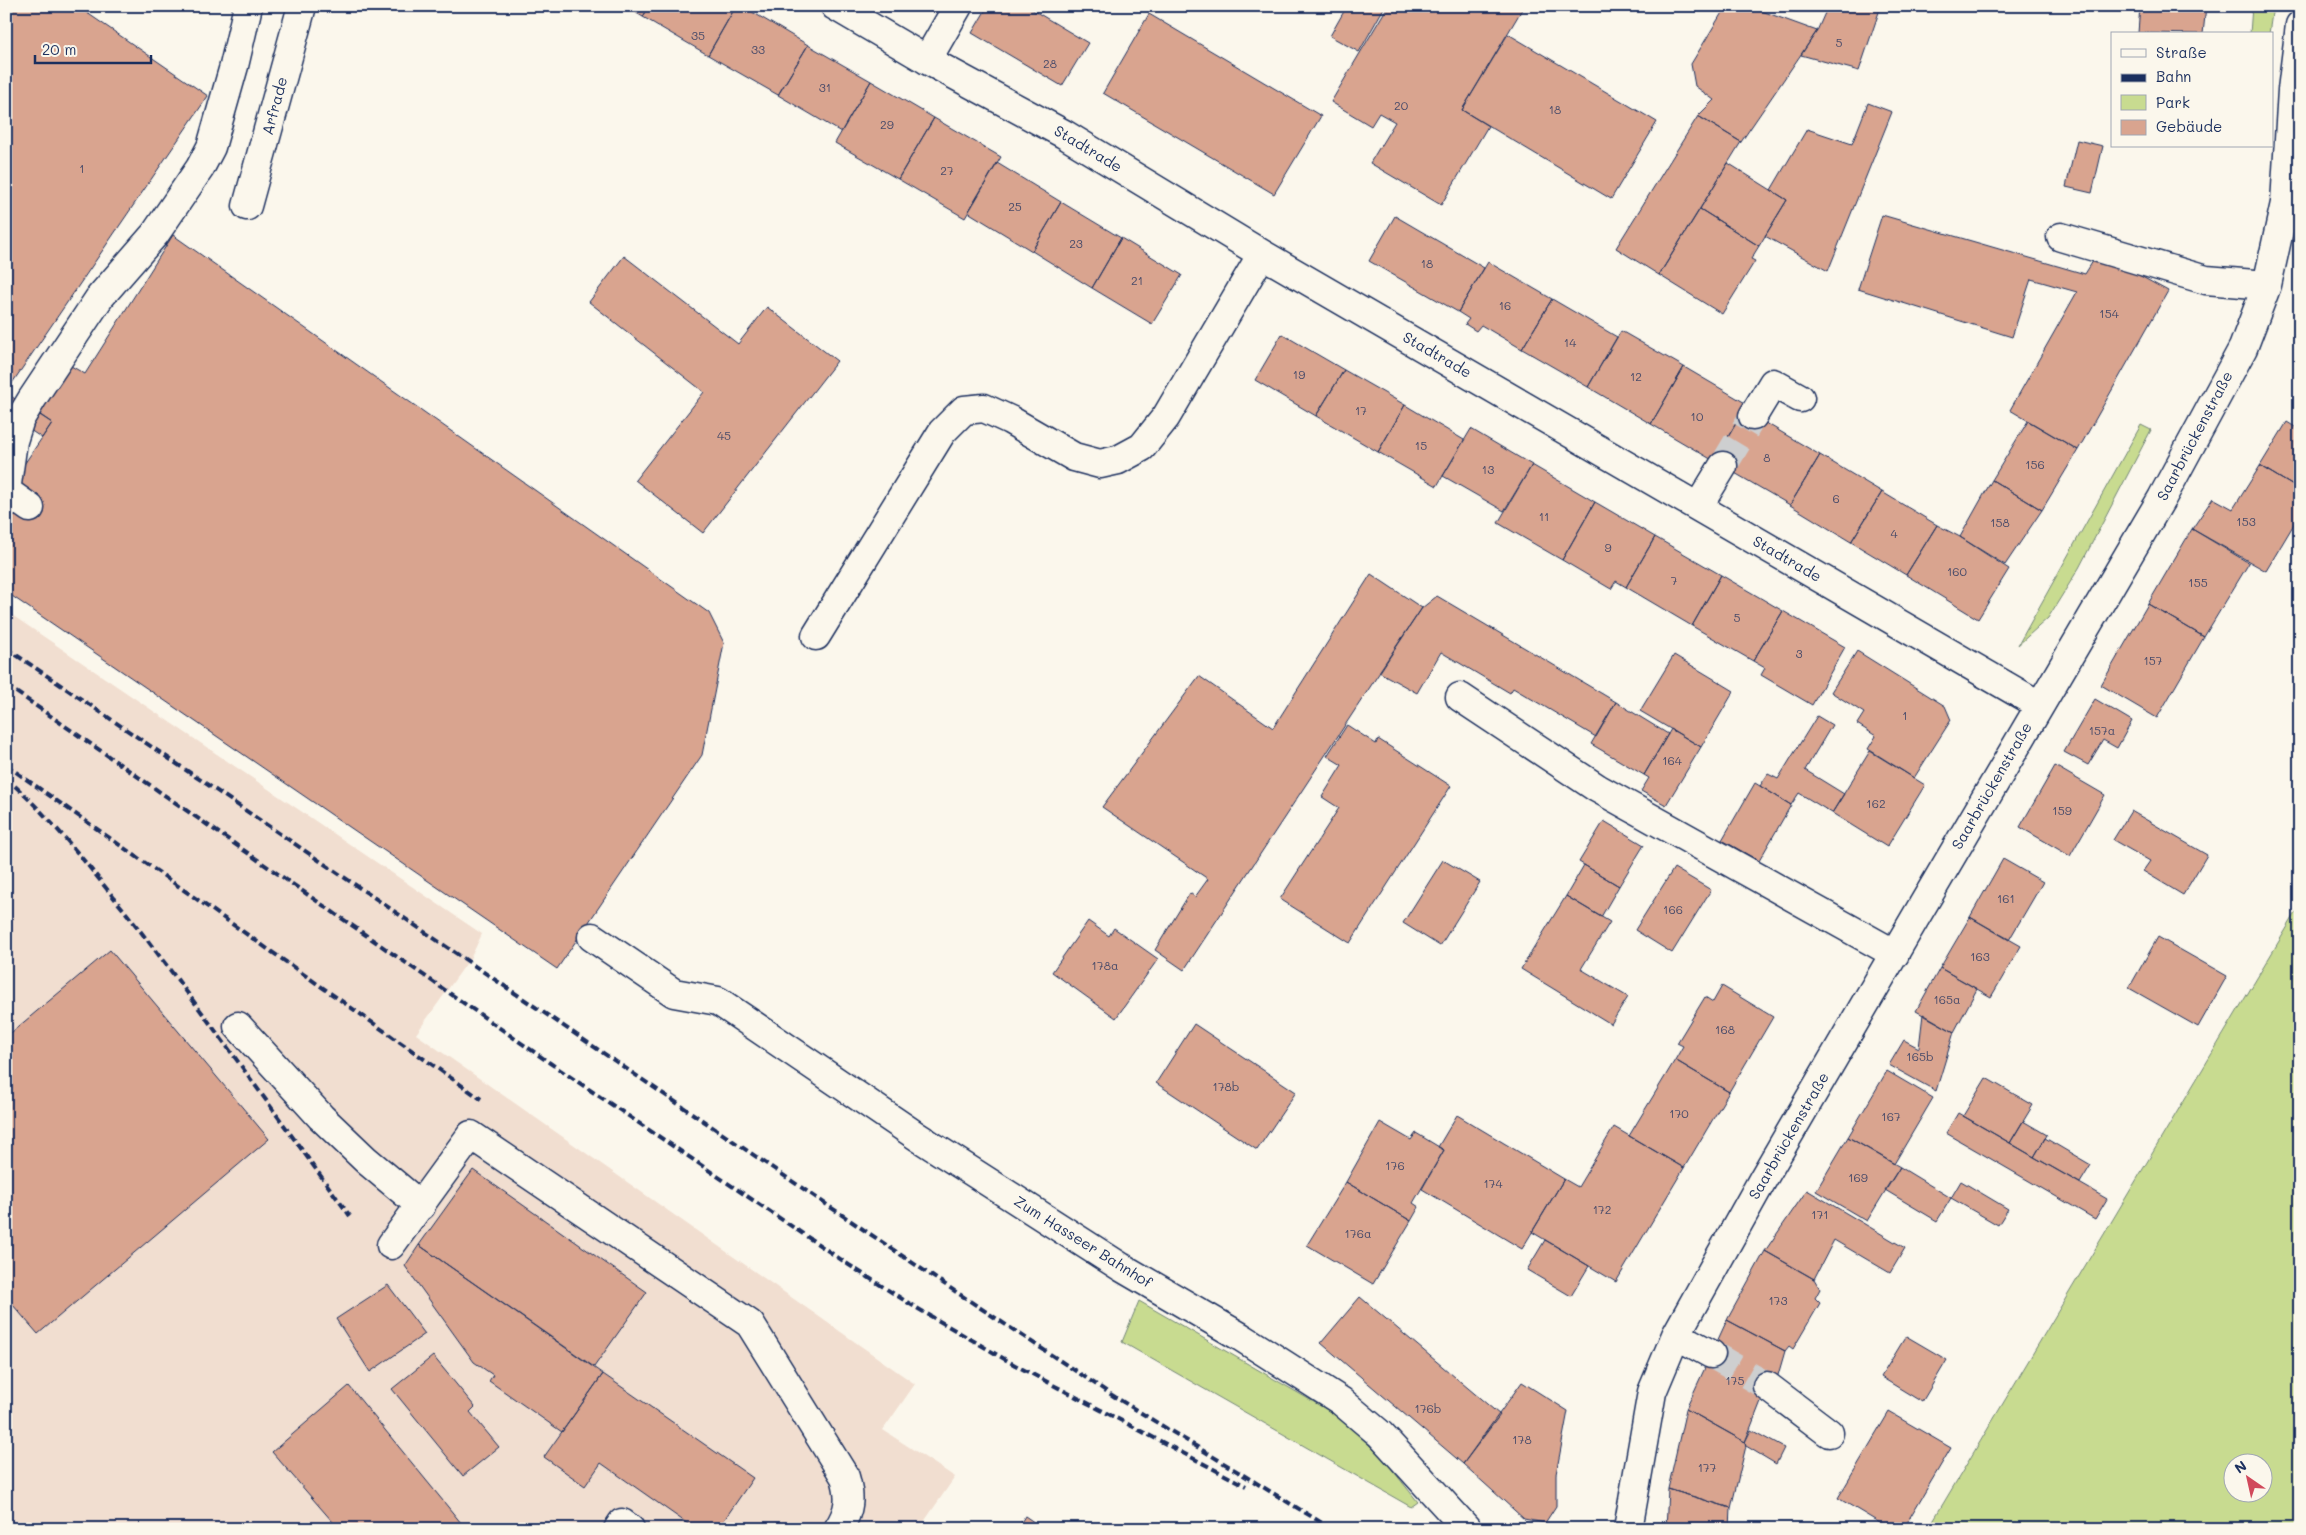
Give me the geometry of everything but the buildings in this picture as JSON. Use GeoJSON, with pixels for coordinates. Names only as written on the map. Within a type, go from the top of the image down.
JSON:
{"type":"FeatureCollection","features":[{"type":"Feature","properties":{"kind":"street"},"geometry":{"type":"LineString","coordinates":[[30,508],[6,491],[13,441],[20,419],[100,297],[155,234],[200,168],[211,147],[234,66],[248,6]]}},
{"type":"Feature","properties":{"kind":"street","name":"Arfrade"},"geometry":{"type":"LineString","coordinates":[[247,206],[302,6]]}},
{"type":"Feature","properties":{"kind":"street","name":"Stadtrade"},"geometry":{"type":"LineString","coordinates":[[835,6],[927,60],[1064,134],[1262,254],[2039,705]]}},
{"type":"Feature","properties":{"kind":"street"},"geometry":{"type":"LineString","coordinates":[[927,60],[958,6]]}},
{"type":"Feature","properties":{"kind":"street","name":"Saarbrückenstraße"},"geometry":{"type":"LineString","coordinates":[[1628,1529],[1652,1392],[1676,1335],[1763,1179],[2162,498],[2243,348],[2267,286],[2285,203],[2292,90],[2300,25]]}},
{"type":"Feature","properties":{"kind":"street"},"geometry":{"type":"LineString","coordinates":[[2060,237],[2206,280],[2267,286]]}},
{"type":"Feature","properties":{"kind":"street"},"geometry":{"type":"LineString","coordinates":[[816,636],[942,432],[964,410],[984,408],[1010,420],[1074,458],[1100,464],[1118,460],[1142,447],[1166,417],[1262,254]]}},
{"type":"Feature","properties":{"kind":"street"},"geometry":{"type":"LineString","coordinates":[[1753,416],[1773,383],[1800,398]]}},
{"type":"Feature","properties":{"kind":"street"},"geometry":{"type":"LineString","coordinates":[[1698,507],[1723,466]]}},
{"type":"Feature","properties":{"kind":"street"},"geometry":{"type":"LineString","coordinates":[[1460,697],[1597,788],[1895,954]]}},
{"type":"Feature","properties":{"kind":"street","name":"Zum Hasseer Bahnhof"},"geometry":{"type":"LineString","coordinates":[[592,937],[674,993],[718,1001],[942,1152],[1121,1267],[1241,1337],[1341,1401],[1380,1434],[1467,1529]]}},
{"type":"Feature","properties":{"kind":"street"},"geometry":{"type":"LineString","coordinates":[[238,1026],[321,1117],[366,1160],[421,1206]]}},
{"type":"Feature","properties":{"kind":"street"},"geometry":{"type":"LineString","coordinates":[[391,1245],[471,1135],[750,1324],[845,1477],[850,1496],[846,1517],[838,1529]]}},
{"type":"Feature","properties":{"kind":"street"},"geometry":{"type":"LineString","coordinates":[[1676,1335],[1711,1354]]}},
{"type":"Feature","properties":{"kind":"street"},"geometry":{"type":"LineString","coordinates":[[1767,1386],[1830,1433]]}},
{"type":"Feature","properties":{"kind":"street"},"geometry":{"type":"LineString","coordinates":[[618,1529],[622,1523],[630,1529]]}},
{"type":"Feature","properties":{"kind":"shaded area"},"geometry":{"type":"Polygon","coordinates":[[[6,611],[482,934],[471,957],[416,1034],[915,1384],[883,1430],[955,1477],[919,1529],[6,1529],[6,611]]]}},
{"type":"Feature","properties":{"kind":"green space"},"geometry":{"type":"Polygon","coordinates":[[[2252,6],[2273,6],[2269,32],[2250,32],[2252,6]]]}},
{"type":"Feature","properties":{"kind":"green space"},"geometry":{"type":"Polygon","coordinates":[[[2141,425],[2151,430],[2079,568],[2048,618],[2018,645],[2141,425]]]}},
{"type":"Feature","properties":{"kind":"green space"},"geometry":{"type":"Polygon","coordinates":[[[2300,906],[2300,1529],[1928,1529],[2300,906]]]}},
{"type":"Feature","properties":{"kind":"green space"},"geometry":{"type":"Polygon","coordinates":[[[1139,1301],[1338,1416],[1383,1458],[1418,1502],[1411,1507],[1122,1342],[1139,1301]]]}},
{"type":"Feature","properties":{"kind":"tunnel"},"geometry":{"type":"LineString","coordinates":[[1723,466],[1753,416]]}},
{"type":"Feature","properties":{"kind":"tunnel"},"geometry":{"type":"LineString","coordinates":[[1711,1354],[1767,1386]]}},
{"type":"Feature","properties":{"kind":"railway"},"geometry":{"type":"LineString","coordinates":[[6,648],[932,1276],[1115,1397],[1332,1529]]}},
{"type":"Feature","properties":{"kind":"railway"},"geometry":{"type":"LineString","coordinates":[[6,685],[550,1063],[849,1265],[910,1304],[1015,1365],[1246,1486]]}},
{"type":"Feature","properties":{"kind":"railway"},"geometry":{"type":"LineString","coordinates":[[6,765],[481,1099]]}},
{"type":"Feature","properties":{"kind":"railway"},"geometry":{"type":"LineString","coordinates":[[6,778],[54,826],[127,914],[212,1026],[350,1216]]}}]}
